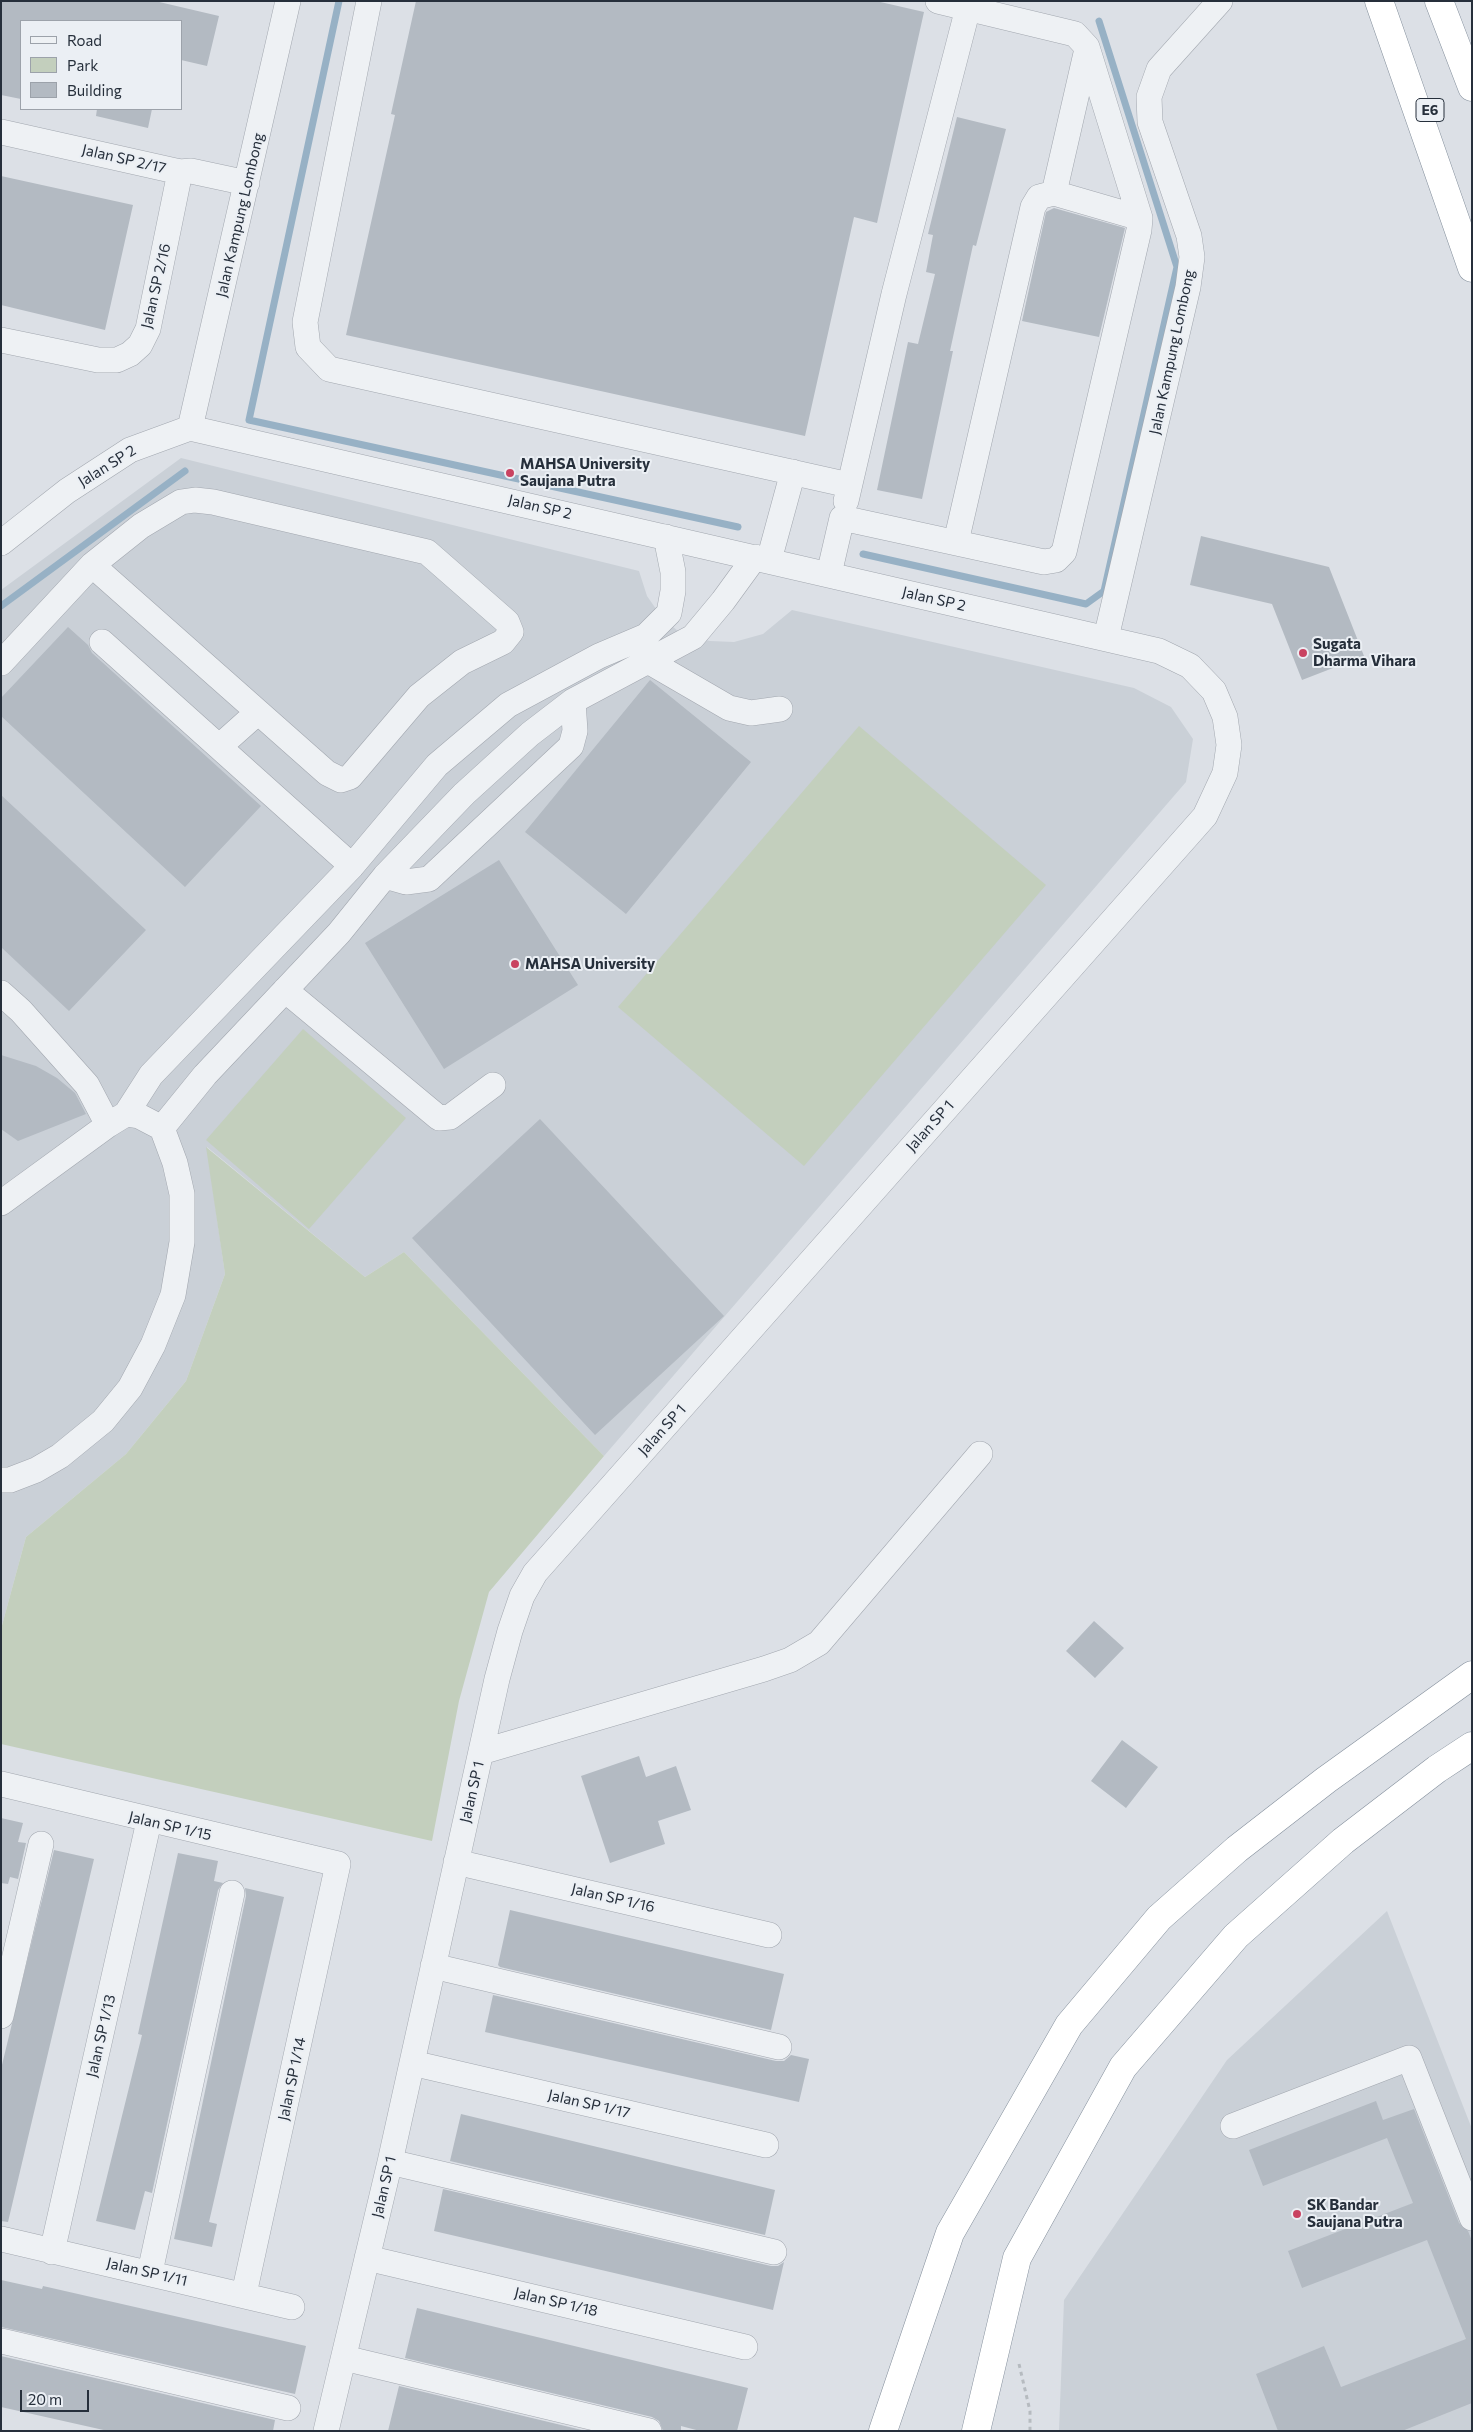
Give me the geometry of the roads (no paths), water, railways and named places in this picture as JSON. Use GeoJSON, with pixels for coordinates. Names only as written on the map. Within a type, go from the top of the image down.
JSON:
{"type":"FeatureCollection","features":[{"type":"Feature","properties":{"kind":"highway"},"geometry":{"type":"LineString","coordinates":[[1379,1],[1472,268]]}},
{"type":"Feature","properties":{"kind":"highway","name":"E6"},"geometry":{"type":"LineString","coordinates":[[1388,1],[1472,219]]}},
{"type":"Feature","properties":{"kind":"highway"},"geometry":{"type":"LineString","coordinates":[[1439,1],[1472,87]]}},
{"type":"Feature","properties":{"kind":"highway"},"geometry":{"type":"LineString","coordinates":[[1454,1],[1472,40]]}},
{"type":"Feature","properties":{"kind":"highway"},"geometry":{"type":"LineString","coordinates":[[883,2431],[950,2233],[1069,2025],[1159,1918],[1237,1849],[1326,1780],[1431,1707],[1472,1675]]}},
{"type":"Feature","properties":{"kind":"highway"},"geometry":{"type":"LineString","coordinates":[[1431,1707],[1472,1690]]}},
{"type":"Feature","properties":{"kind":"highway"},"geometry":{"type":"LineString","coordinates":[[976,2431],[1017,2258],[1123,2067],[1236,1936],[1343,1841],[1437,1769],[1472,1746]]}},
{"type":"Feature","properties":{"kind":"highway"},"geometry":{"type":"LineString","coordinates":[[1437,1769],[1472,1758]]}},
{"type":"Feature","properties":{"kind":"street","name":"Jalan Kampung Lombong"},"geometry":{"type":"LineString","coordinates":[[190,428],[288,1]]}},
{"type":"Feature","properties":{"kind":"street"},"geometry":{"type":"LineString","coordinates":[[369,1],[305,322],[308,347],[329,370],[849,485]]}},
{"type":"Feature","properties":{"kind":"street"},"geometry":{"type":"LineString","coordinates":[[842,518],[1044,562],[1056,560],[1064,552],[1139,230],[1140,218],[1088,46],[1075,34],[938,1]]}},
{"type":"Feature","properties":{"kind":"street","name":"Jalan Kampung Lombong"},"geometry":{"type":"LineString","coordinates":[[1106,638],[1188,287],[1192,257],[1189,236],[1150,122],[1149,98],[1159,69],[1220,1]]}},
{"type":"Feature","properties":{"kind":"street"},"geometry":{"type":"LineString","coordinates":[[829,574],[894,294],[968,8]]}},
{"type":"Feature","properties":{"kind":"street"},"geometry":{"type":"LineString","coordinates":[[1054,194],[1088,46]]}},
{"type":"Feature","properties":{"kind":"street","name":"Jalan SP 2/17"},"geometry":{"type":"LineString","coordinates":[[1,132],[180,172],[191,171],[247,183]]}},
{"type":"Feature","properties":{"kind":"street","name":"Jalan SP 2/16"},"geometry":{"type":"LineString","coordinates":[[1,340],[98,360],[117,360],[130,354],[140,344],[148,329],[180,172]]}},
{"type":"Feature","properties":{"kind":"street"},"geometry":{"type":"LineString","coordinates":[[956,542],[1033,207],[1040,197],[1054,194],[1140,218]]}},
{"type":"Feature","properties":{"kind":"street","name":"Jalan SP 2"},"geometry":{"type":"LineString","coordinates":[[1,543],[67,492],[130,450],[190,428],[1106,638]]}},
{"type":"Feature","properties":{"kind":"street"},"geometry":{"type":"LineString","coordinates":[[162,1128],[205,1075],[339,933],[385,876],[464,794],[530,734],[572,701],[693,637],[762,559],[793,472]]}},
{"type":"Feature","properties":{"kind":"street"},"geometry":{"type":"LineString","coordinates":[[1,663],[92,565],[141,526],[181,502],[196,500],[213,502],[427,552],[507,622],[512,632],[503,642],[462,662],[418,696],[350,777],[341,780],[327,774],[92,565]]}},
{"type":"Feature","properties":{"kind":"street"},"geometry":{"type":"LineString","coordinates":[[1,1204],[117,1120],[151,1075],[352,866],[437,765],[508,705],[599,656],[646,636],[669,613],[673,590],[673,572],[666,536]]}},
{"type":"Feature","properties":{"kind":"street","name":"Jalan SP 1"},"geometry":{"type":"LineString","coordinates":[[326,2431],[390,2162],[481,1752],[510,1631],[522,1596],[535,1573],[1205,816],[1225,773],[1230,745],[1225,717],[1214,691],[1190,666],[1159,651],[1106,638]]}},
{"type":"Feature","properties":{"kind":"street"},"geometry":{"type":"LineString","coordinates":[[102,642],[352,866]]}},
{"type":"Feature","properties":{"kind":"street"},"geometry":{"type":"LineString","coordinates":[[648,661],[698,692],[729,708],[751,713],[780,709]]}},
{"type":"Feature","properties":{"kind":"street"},"geometry":{"type":"LineString","coordinates":[[385,876],[406,882],[429,880],[571,746],[575,731],[572,701]]}},
{"type":"Feature","properties":{"kind":"street"},"geometry":{"type":"LineString","coordinates":[[220,746],[257,713]]}},
{"type":"Feature","properties":{"kind":"street"},"geometry":{"type":"LineString","coordinates":[[285,990],[439,1118],[450,1118],[493,1085]]}},
{"type":"Feature","properties":{"kind":"street"},"geometry":{"type":"LineString","coordinates":[[1,994],[21,1011],[117,1120]]}},
{"type":"Feature","properties":{"kind":"street"},"geometry":{"type":"LineString","coordinates":[[1,1480],[10,1480],[36,1470],[60,1456],[103,1421],[130,1388],[153,1345],[173,1295],[182,1242],[182,1194],[175,1163],[162,1128],[140,1116],[117,1120]]}},
{"type":"Feature","properties":{"kind":"street"},"geometry":{"type":"LineString","coordinates":[[481,1752],[764,1669],[790,1660],[819,1644],[980,1454]]}},
{"type":"Feature","properties":{"kind":"street","name":"Jalan SP 1/15"},"geometry":{"type":"LineString","coordinates":[[1,1784],[149,1821],[338,1864]]}},
{"type":"Feature","properties":{"kind":"street","name":"Jalan SP 1/13"},"geometry":{"type":"LineString","coordinates":[[52,2252],[149,1821]]}},
{"type":"Feature","properties":{"kind":"street"},"geometry":{"type":"LineString","coordinates":[[1,2016],[41,1844]]}},
{"type":"Feature","properties":{"kind":"street","name":"Jalan SP 1/16"},"geometry":{"type":"LineString","coordinates":[[456,1862],[769,1934]]}},
{"type":"Feature","properties":{"kind":"street","name":"Jalan SP 1/14"},"geometry":{"type":"LineString","coordinates":[[244,2294],[338,1864]]}},
{"type":"Feature","properties":{"kind":"street"},"geometry":{"type":"LineString","coordinates":[[150,2272],[232,1893]]}},
{"type":"Feature","properties":{"kind":"street"},"geometry":{"type":"LineString","coordinates":[[433,1966],[779,2047]]}},
{"type":"Feature","properties":{"kind":"street"},"geometry":{"type":"LineString","coordinates":[[1233,2126],[1409,2058],[1472,2218]]}},
{"type":"Feature","properties":{"kind":"street","name":"Jalan SP 1/17"},"geometry":{"type":"LineString","coordinates":[[412,2063],[766,2145]]}},
{"type":"Feature","properties":{"kind":"street"},"geometry":{"type":"LineString","coordinates":[[390,2162],[774,2252]]}},
{"type":"Feature","properties":{"kind":"street","name":"Jalan SP 1/11"},"geometry":{"type":"LineString","coordinates":[[1,2239],[52,2252],[150,2272],[292,2307]]}},
{"type":"Feature","properties":{"kind":"street","name":"Jalan SP 1/18"},"geometry":{"type":"LineString","coordinates":[[367,2258],[745,2347]]}},
{"type":"Feature","properties":{"kind":"street"},"geometry":{"type":"LineString","coordinates":[[1,2341],[288,2408]]}},
{"type":"Feature","properties":{"kind":"street"},"geometry":{"type":"LineString","coordinates":[[344,2358],[649,2431]]}},
{"type":"Feature","properties":{"kind":"waterway"},"geometry":{"type":"LineString","coordinates":[[339,1],[249,420],[738,527]]}},
{"type":"Feature","properties":{"kind":"waterway"},"geometry":{"type":"LineString","coordinates":[[863,554],[1086,604],[1104,591],[1177,267],[1099,21]]}},
{"type":"Feature","properties":{"kind":"waterway"},"geometry":{"type":"LineString","coordinates":[[1,606],[185,471]]}},
{"type":"Feature","properties":{"kind":"place","name":"MAHSA University Saujana Putra"},"geometry":{"type":"Point","coordinates":[510,473]}},
{"type":"Feature","properties":{"kind":"place","name":"Sugata Dharma Vihara"},"geometry":{"type":"Point","coordinates":[1303,653]}},
{"type":"Feature","properties":{"kind":"place","name":"MAHSA University"},"geometry":{"type":"Point","coordinates":[515,964]}},
{"type":"Feature","properties":{"kind":"place","name":"SK Bandar Saujana Putra"},"geometry":{"type":"Point","coordinates":[1297,2214]}}]}
